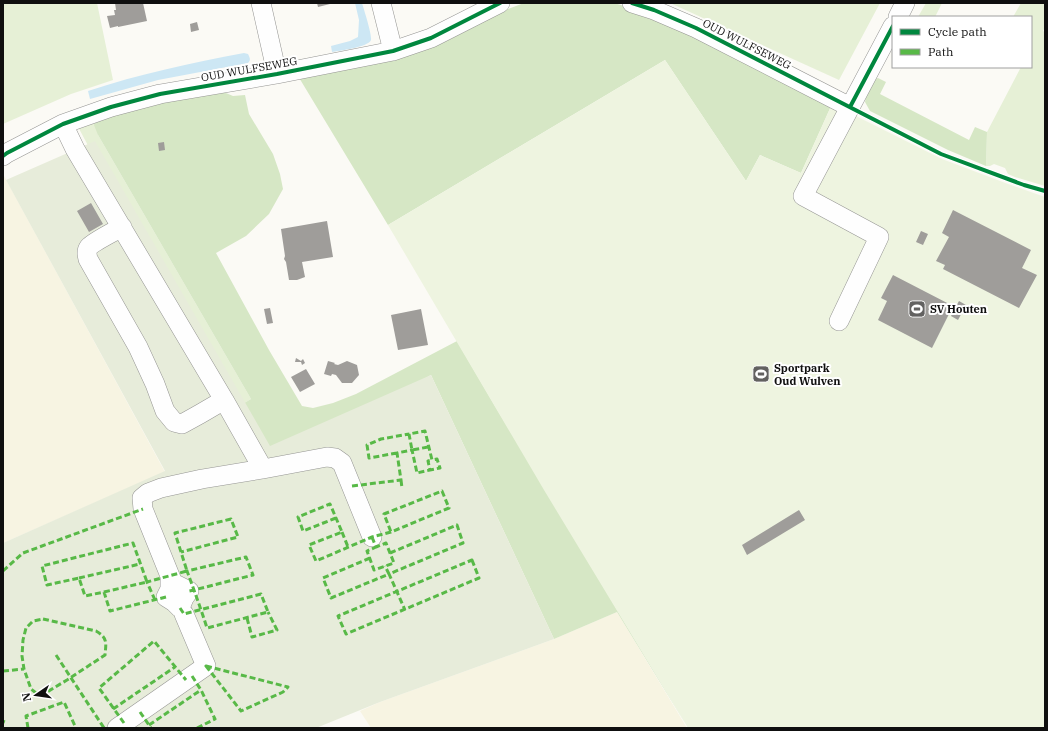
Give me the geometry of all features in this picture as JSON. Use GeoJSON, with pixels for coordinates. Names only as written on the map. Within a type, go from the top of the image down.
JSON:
{"type":"FeatureCollection","features":[{"type":"Feature","properties":{"kind":"street"},"geometry":{"type":"LineString","coordinates":[[261,3],[276,74]]}},
{"type":"Feature","properties":{"kind":"street"},"geometry":{"type":"LineString","coordinates":[[381,3],[393,51]]}},
{"type":"Feature","properties":{"kind":"street","name":"OUD WULFSEWEG"},"geometry":{"type":"LineString","coordinates":[[3,156],[63,124],[111,107],[160,94],[276,74],[393,51],[431,38],[500,3]]}},
{"type":"Feature","properties":{"kind":"street","name":"OUD WULFSEWEG"},"geometry":{"type":"LineString","coordinates":[[632,3],[654,10],[696,28],[850,107]]}},
{"type":"Feature","properties":{"kind":"street"},"geometry":{"type":"LineString","coordinates":[[898,16],[905,3]]}},
{"type":"Feature","properties":{"kind":"street"},"geometry":{"type":"LineString","coordinates":[[839,321],[879,237],[803,196],[892,28]]}},
{"type":"Feature","properties":{"kind":"street"},"geometry":{"type":"LineString","coordinates":[[63,124],[75,149],[224,400],[263,469]]}},
{"type":"Feature","properties":{"kind":"street"},"geometry":{"type":"LineString","coordinates":[[122,227],[88,247],[86,252],[88,259],[138,347],[155,384],[165,411],[174,422],[182,424],[224,400]]}},
{"type":"Feature","properties":{"kind":"street"},"geometry":{"type":"LineString","coordinates":[[170,576],[143,509],[142,498],[148,493],[162,488],[202,479],[326,457],[335,458],[342,463],[372,537]]}},
{"type":"Feature","properties":{"kind":"street"},"geometry":{"type":"LineString","coordinates":[[117,728],[206,666],[184,614]]}},
{"type":"Feature","properties":{"kind":"shaded area"},"geometry":{"type":"Polygon","coordinates":[[[3,174],[165,472],[3,543],[3,174]]]}},
{"type":"Feature","properties":{"kind":"shaded area"},"geometry":{"type":"Polygon","coordinates":[[[617,612],[687,728],[371,728],[360,711],[380,702],[554,639],[617,612]]]}},
{"type":"Feature","properties":{"kind":"green space"},"geometry":{"type":"Polygon","coordinates":[[[3,3],[97,3],[113,80],[71,94],[3,124],[3,3]]]}},
{"type":"Feature","properties":{"kind":"green space"},"geometry":{"type":"Polygon","coordinates":[[[524,3],[614,3],[651,14],[832,104],[801,173],[760,155],[746,181],[665,60],[388,225],[298,76],[482,22],[524,3]]]}},
{"type":"Feature","properties":{"kind":"green space"},"geometry":{"type":"Polygon","coordinates":[[[670,3],[880,3],[839,80],[670,3]]]}},
{"type":"Feature","properties":{"kind":"green space"},"geometry":{"type":"Polygon","coordinates":[[[926,3],[942,3],[936,16],[919,16],[926,3]]]}},
{"type":"Feature","properties":{"kind":"green space"},"geometry":{"type":"Polygon","coordinates":[[[1021,3],[1045,3],[1045,27],[1043,31],[1045,32],[1045,186],[1008,174],[1005,168],[994,164],[986,166],[987,132],[1020,68],[1032,68],[1032,16],[1014,16],[1021,3]]]}},
{"type":"Feature","properties":{"kind":"green space","name":"Sportpark Oud Wulven"},"geometry":{"type":"Polygon","coordinates":[[[665,60],[746,181],[760,155],[801,173],[832,104],[942,159],[1045,197],[1045,728],[688,728],[544,490],[388,225],[665,60]]]}},
{"type":"Feature","properties":{"kind":"green space"},"geometry":{"type":"Polygon","coordinates":[[[878,78],[886,82],[880,94],[969,140],[975,127],[987,132],[986,166],[948,150],[870,111],[865,102],[866,97],[872,80],[878,78]]]}},
{"type":"Feature","properties":{"kind":"green space"},"geometry":{"type":"Polygon","coordinates":[[[214,88],[233,96],[245,95],[249,114],[273,154],[280,174],[283,189],[269,214],[246,236],[216,253],[269,350],[302,406],[313,408],[333,403],[356,394],[457,341],[688,728],[617,612],[554,639],[431,375],[278,463],[234,409],[251,399],[98,135],[94,125],[99,116],[214,88]]]}},
{"type":"Feature","properties":{"kind":"green space"},"geometry":{"type":"Polygon","coordinates":[[[99,116],[98,135],[251,399],[234,409],[133,230],[76,123],[99,116]]]}},
{"type":"Feature","properties":{"kind":"green space"},"geometry":{"type":"Polygon","coordinates":[[[95,141],[270,446],[431,375],[554,639],[380,702],[316,728],[3,728],[3,543],[165,471],[6,180],[95,141]]]}},
{"type":"Feature","properties":{"kind":"water"},"geometry":{"type":"Polygon","coordinates":[[[355,3],[362,3],[371,40],[365,45],[359,47],[332,52],[331,46],[350,41],[358,37],[359,20],[355,3]]]}},
{"type":"Feature","properties":{"kind":"water"},"geometry":{"type":"Polygon","coordinates":[[[244,53],[248,54],[250,60],[248,63],[158,80],[90,99],[88,91],[126,79],[165,69],[244,53]]]}},
{"type":"Feature","properties":{"kind":"building"},"geometry":{"type":"Polygon","coordinates":[[[115,3],[143,3],[147,21],[110,28],[107,16],[115,15],[115,3]]]}},
{"type":"Feature","properties":{"kind":"building"},"geometry":{"type":"Polygon","coordinates":[[[317,3],[330,3],[330,4],[318,7],[317,3]]]}},
{"type":"Feature","properties":{"kind":"building"},"geometry":{"type":"Polygon","coordinates":[[[197,22],[199,30],[191,32],[190,24],[197,22]]]}},
{"type":"Feature","properties":{"kind":"building"},"geometry":{"type":"Polygon","coordinates":[[[164,142],[165,150],[159,151],[158,143],[164,142]]]}},
{"type":"Feature","properties":{"kind":"building"},"geometry":{"type":"Polygon","coordinates":[[[91,203],[103,224],[89,232],[77,211],[91,203]]]}},
{"type":"Feature","properties":{"kind":"building"},"geometry":{"type":"Polygon","coordinates":[[[953,210],[1031,250],[1022,268],[1037,275],[1019,308],[943,269],[945,265],[936,261],[949,237],[942,233],[953,210]]]}},
{"type":"Feature","properties":{"kind":"building"},"geometry":{"type":"Polygon","coordinates":[[[327,221],[333,257],[302,262],[305,277],[297,280],[289,280],[286,262],[284,259],[285,256],[281,229],[327,221]]]}},
{"type":"Feature","properties":{"kind":"building"},"geometry":{"type":"Polygon","coordinates":[[[921,231],[928,234],[923,245],[916,242],[921,231]]]}},
{"type":"Feature","properties":{"kind":"building","name":"SV Houten"},"geometry":{"type":"Polygon","coordinates":[[[893,275],[953,306],[932,348],[878,320],[887,301],[881,298],[893,275]]]}},
{"type":"Feature","properties":{"kind":"building"},"geometry":{"type":"Polygon","coordinates":[[[959,301],[966,305],[958,320],[951,316],[959,301]]]}},
{"type":"Feature","properties":{"kind":"building"},"geometry":{"type":"Polygon","coordinates":[[[270,308],[273,323],[267,324],[264,309],[270,308]]]}},
{"type":"Feature","properties":{"kind":"building"},"geometry":{"type":"Polygon","coordinates":[[[421,309],[428,345],[398,350],[391,315],[421,309]]]}},
{"type":"Feature","properties":{"kind":"building"},"geometry":{"type":"Polygon","coordinates":[[[296,358],[301,361],[303,359],[305,363],[302,365],[301,362],[295,362],[296,358]]]}},
{"type":"Feature","properties":{"kind":"building"},"geometry":{"type":"Polygon","coordinates":[[[328,361],[338,365],[347,361],[357,365],[359,375],[352,383],[342,383],[336,375],[332,374],[331,376],[324,374],[328,361]]]}},
{"type":"Feature","properties":{"kind":"building"},"geometry":{"type":"Polygon","coordinates":[[[306,369],[315,384],[300,392],[291,377],[306,369]]]}},
{"type":"Feature","properties":{"kind":"building"},"geometry":{"type":"Polygon","coordinates":[[[799,510],[805,520],[747,555],[742,545],[799,510]]]}},
{"type":"Feature","properties":{"kind":"marked path"},"geometry":{"type":"LineString","coordinates":[[428,447],[412,450],[409,434],[425,431],[432,460],[428,461],[430,470],[440,468],[437,459],[432,460]]}},
{"type":"Feature","properties":{"kind":"marked path"},"geometry":{"type":"LineString","coordinates":[[397,453],[369,458],[367,445],[381,439],[409,434]]}},
{"type":"Feature","properties":{"kind":"marked path"},"geometry":{"type":"LineString","coordinates":[[352,486],[401,480],[397,453],[412,450],[417,473],[430,470]]}},
{"type":"Feature","properties":{"kind":"marked path"},"geometry":{"type":"LineString","coordinates":[[401,480],[402,488]]}},
{"type":"Feature","properties":{"kind":"marked path"},"geometry":{"type":"LineString","coordinates":[[336,518],[303,531],[298,517],[330,504],[342,532],[309,545],[316,561],[372,537],[391,532],[449,508],[442,491],[384,514],[391,532]]}},
{"type":"Feature","properties":{"kind":"marked path"},"geometry":{"type":"LineString","coordinates":[[3,571],[23,553],[143,509]]}},
{"type":"Feature","properties":{"kind":"marked path"},"geometry":{"type":"LineString","coordinates":[[155,600],[147,582],[187,571],[175,533],[231,519],[238,537],[181,552]]}},
{"type":"Feature","properties":{"kind":"marked path"},"geometry":{"type":"LineString","coordinates":[[390,553],[457,525],[463,543],[389,574],[405,610]]}},
{"type":"Feature","properties":{"kind":"marked path"},"geometry":{"type":"LineString","coordinates":[[342,532],[348,547]]}},
{"type":"Feature","properties":{"kind":"marked path"},"geometry":{"type":"LineString","coordinates":[[372,537],[376,547],[386,543],[394,563],[374,570],[367,551],[376,547]]}},
{"type":"Feature","properties":{"kind":"marked path"},"geometry":{"type":"LineString","coordinates":[[104,592],[147,582],[133,543],[42,566],[47,585],[79,578],[85,596],[104,592],[110,611],[166,597]]}},
{"type":"Feature","properties":{"kind":"marked path"},"geometry":{"type":"LineString","coordinates":[[180,608],[184,614],[261,594],[268,612],[207,628],[205,621],[202,614],[200,607],[195,592],[192,585],[187,571],[246,557],[253,575],[194,590],[189,591]]}},
{"type":"Feature","properties":{"kind":"marked path"},"geometry":{"type":"LineString","coordinates":[[370,558],[323,578],[331,598],[389,574],[385,566]]}},
{"type":"Feature","properties":{"kind":"marked path"},"geometry":{"type":"LineString","coordinates":[[472,560],[479,578],[346,634],[338,616],[472,560]]}},
{"type":"Feature","properties":{"kind":"marked path"},"geometry":{"type":"LineString","coordinates":[[79,578],[140,564]]}},
{"type":"Feature","properties":{"kind":"marked path"},"geometry":{"type":"LineString","coordinates":[[247,618],[252,637],[277,630],[268,612]]}},
{"type":"Feature","properties":{"kind":"marked path"},"geometry":{"type":"LineString","coordinates":[[43,619],[96,631],[103,636],[106,647],[105,655],[67,680],[47,692],[36,693],[31,689],[24,669],[22,656],[23,640],[26,628],[33,621],[43,619]]}},
{"type":"Feature","properties":{"kind":"marked path"},"geometry":{"type":"LineString","coordinates":[[124,723],[99,688],[154,641],[186,680]]}},
{"type":"Feature","properties":{"kind":"marked path"},"geometry":{"type":"LineString","coordinates":[[56,655],[104,728]]}},
{"type":"Feature","properties":{"kind":"marked path"},"geometry":{"type":"LineString","coordinates":[[206,666],[288,687],[283,692],[241,711],[206,666]]}},
{"type":"Feature","properties":{"kind":"marked path"},"geometry":{"type":"LineString","coordinates":[[113,709],[175,667]]}},
{"type":"Feature","properties":{"kind":"marked path"},"geometry":{"type":"LineString","coordinates":[[3,671],[24,669]]}},
{"type":"Feature","properties":{"kind":"marked path"},"geometry":{"type":"LineString","coordinates":[[192,676],[201,690],[215,719],[197,728]]}},
{"type":"Feature","properties":{"kind":"marked path"},"geometry":{"type":"LineString","coordinates":[[149,725],[201,690]]}},
{"type":"Feature","properties":{"kind":"marked path"},"geometry":{"type":"LineString","coordinates":[[28,728],[26,716],[64,702],[76,728]]}},
{"type":"Feature","properties":{"kind":"marked path"},"geometry":{"type":"LineString","coordinates":[[140,712],[151,728]]}},
{"type":"Feature","properties":{"kind":"cycle path"},"geometry":{"type":"LineString","coordinates":[[3,156],[63,124],[111,107],[160,94],[277,74],[393,51],[431,38],[500,3]]}},
{"type":"Feature","properties":{"kind":"cycle path"},"geometry":{"type":"LineString","coordinates":[[632,3],[654,10],[696,28],[941,154],[1024,185],[1045,191]]}},
{"type":"Feature","properties":{"kind":"cycle path"},"geometry":{"type":"LineString","coordinates":[[850,107],[892,28]]}},
{"type":"Feature","properties":{"kind":"place","name":"SV Houten"},"geometry":{"type":"Point","coordinates":[917,309]}},
{"type":"Feature","properties":{"kind":"place","name":"Sportpark Oud Wulven"},"geometry":{"type":"Point","coordinates":[761,374]}}]}
